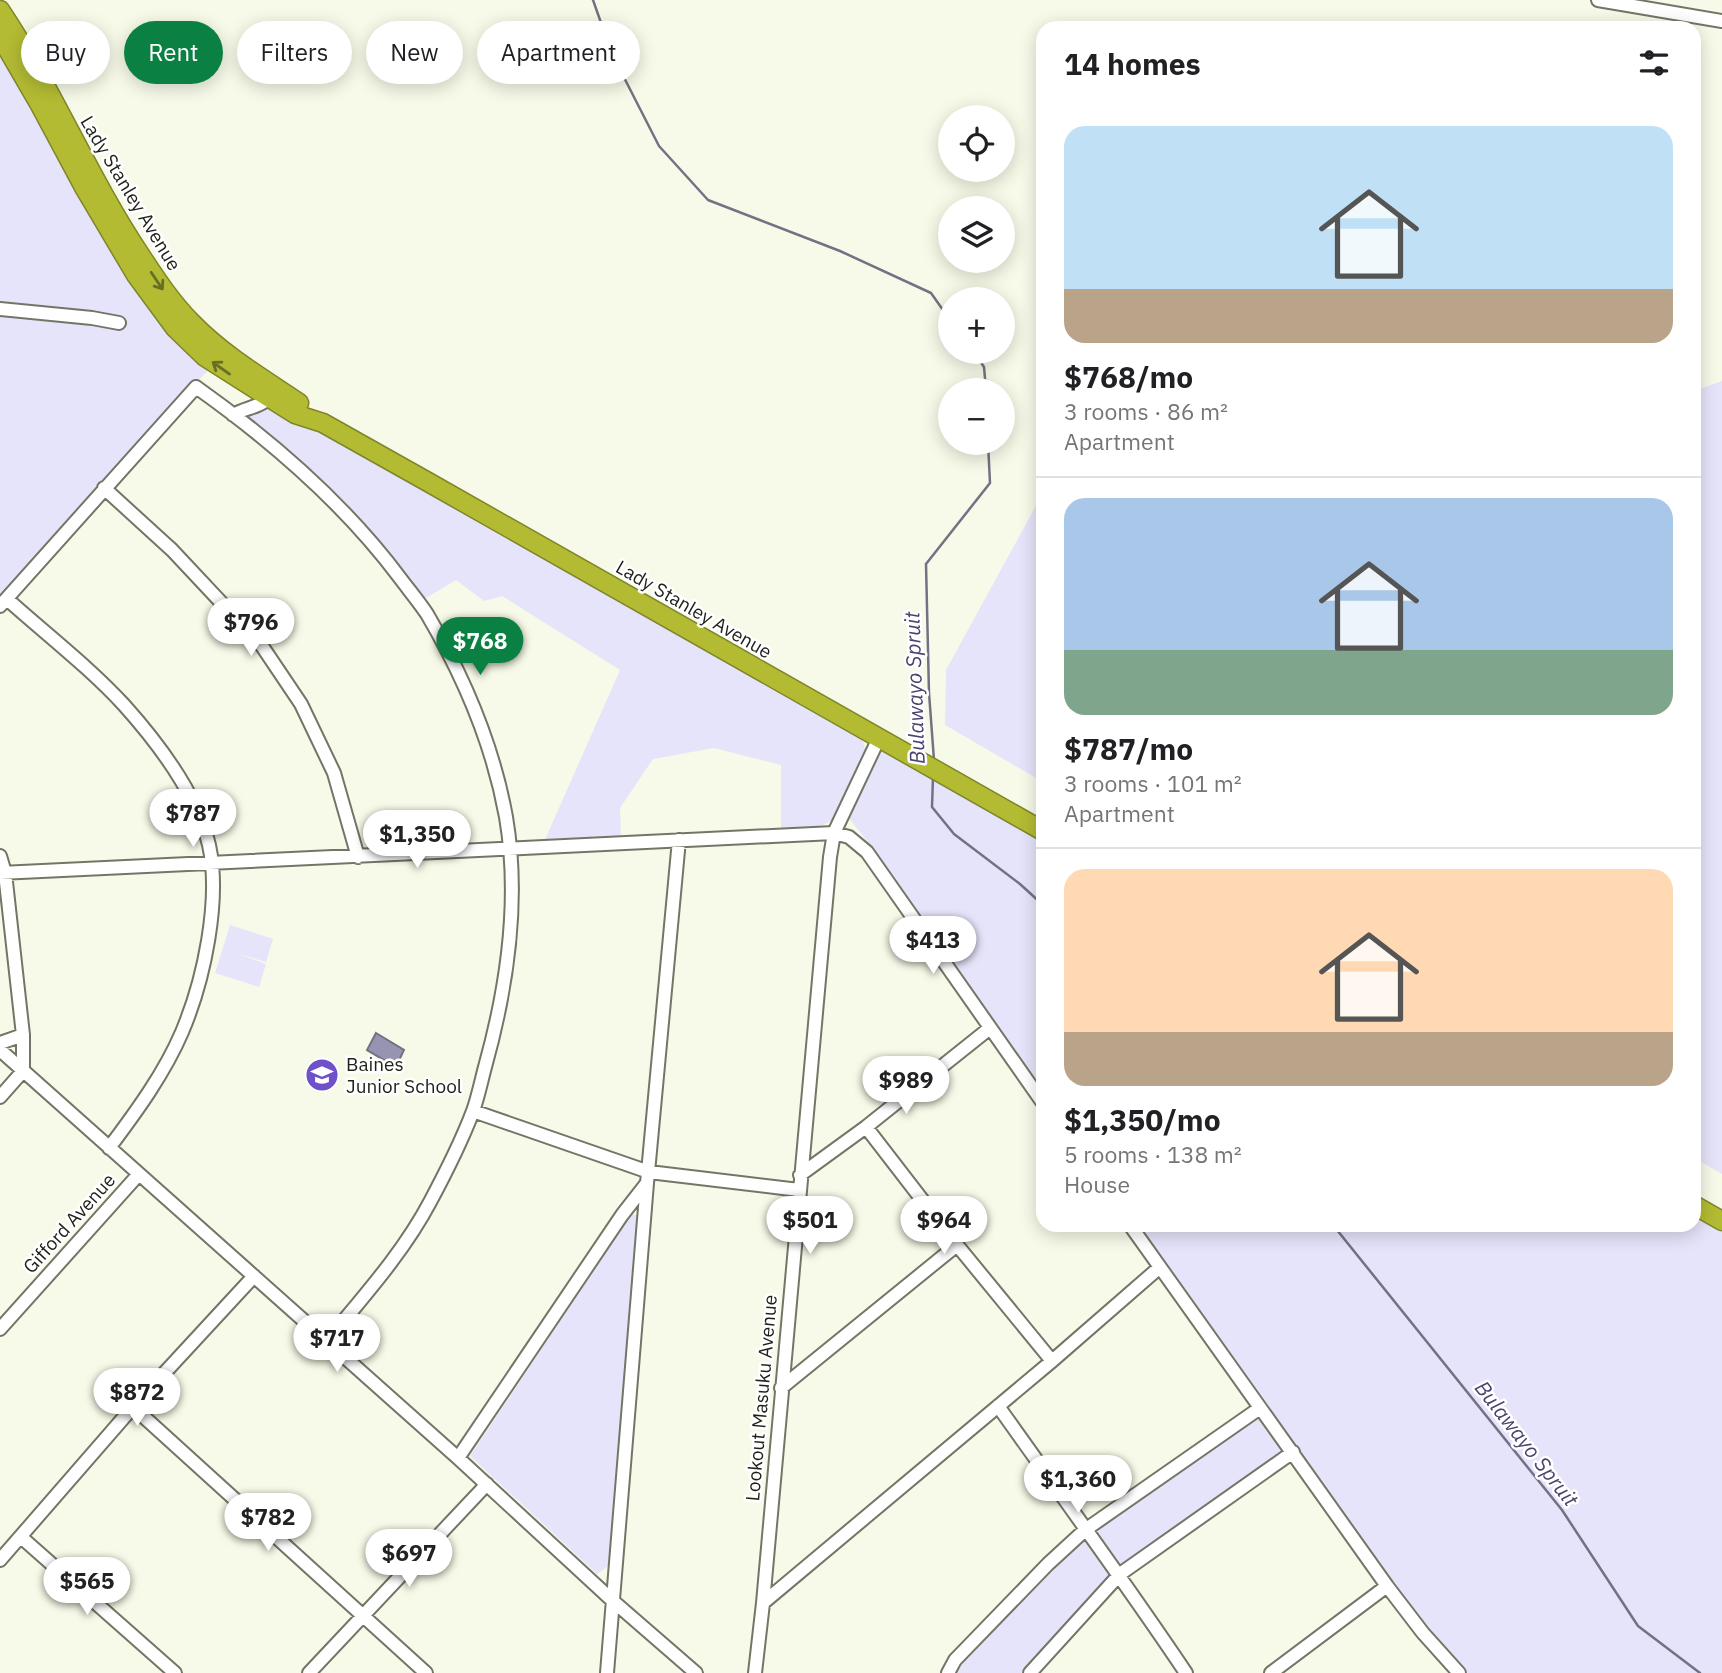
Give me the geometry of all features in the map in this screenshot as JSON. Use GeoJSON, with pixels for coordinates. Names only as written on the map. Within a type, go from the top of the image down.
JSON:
{"type":"FeatureCollection","features":[{"type":"Feature","properties":{"kind":"highway","name":"Lady Stanley Avenue"},"geometry":{"type":"LineString","coordinates":[[1,9],[125,232],[166,293],[193,325],[295,414],[323,423],[1036,827]]}},
{"type":"Feature","properties":{"kind":"highway","name":"Lady Stanley Avenue"},"geometry":{"type":"LineString","coordinates":[[0,36],[91,199],[152,298],[175,328],[205,357],[273,393]]}},
{"type":"Feature","properties":{"kind":"highway"},"geometry":{"type":"LineString","coordinates":[[1701,1209],[1722,1221]]}},
{"type":"Feature","properties":{"kind":"street"},"geometry":{"type":"LineString","coordinates":[[1598,0],[1722,21]]}},
{"type":"Feature","properties":{"kind":"street"},"geometry":{"type":"LineString","coordinates":[[0,309],[119,323]]}},
{"type":"Feature","properties":{"kind":"street"},"geometry":{"type":"LineString","coordinates":[[109,1148],[138,1110],[183,1031],[205,955],[211,915],[212,861],[208,841],[194,807],[181,781],[158,747],[110,691],[3,602],[196,387],[284,454],[328,496],[380,551],[426,612],[466,687],[486,740],[505,815],[510,847],[509,927],[505,974],[496,1028],[473,1111],[430,1203],[388,1266],[326,1342]]}},
{"type":"Feature","properties":{"kind":"street"},"geometry":{"type":"LineString","coordinates":[[233,415],[263,405],[273,393]]}},
{"type":"Feature","properties":{"kind":"street"},"geometry":{"type":"LineString","coordinates":[[104,488],[172,550],[262,646],[301,704],[334,773],[358,857]]}},
{"type":"Feature","properties":{"kind":"street","name":"Lookout Masuku Avenue"},"geometry":{"type":"LineString","coordinates":[[755,1673],[830,856],[834,833],[879,738]]}},
{"type":"Feature","properties":{"kind":"street"},"geometry":{"type":"LineString","coordinates":[[2,873],[834,833],[849,837],[867,852],[1036,1093]]}},
{"type":"Feature","properties":{"kind":"street"},"geometry":{"type":"LineString","coordinates":[[607,1673],[648,1178],[680,840]]}},
{"type":"Feature","properties":{"kind":"street"},"geometry":{"type":"LineString","coordinates":[[0,856],[23,1035],[23,1071],[0,1097]]}},
{"type":"Feature","properties":{"kind":"street"},"geometry":{"type":"LineString","coordinates":[[800,1175],[866,1127],[990,1028]]}},
{"type":"Feature","properties":{"kind":"street"},"geometry":{"type":"LineString","coordinates":[[0,1043],[23,1035]]}},
{"type":"Feature","properties":{"kind":"street"},"geometry":{"type":"LineString","coordinates":[[0,1050],[696,1673]]}},
{"type":"Feature","properties":{"kind":"street"},"geometry":{"type":"LineString","coordinates":[[473,1111],[648,1178],[799,1190]]}},
{"type":"Feature","properties":{"kind":"street"},"geometry":{"type":"LineString","coordinates":[[866,1127],[957,1245],[1052,1361]]}},
{"type":"Feature","properties":{"kind":"street","name":"Gifford Avenue"},"geometry":{"type":"LineString","coordinates":[[0,1329],[139,1174]]}},
{"type":"Feature","properties":{"kind":"street"},"geometry":{"type":"LineString","coordinates":[[458,1458],[648,1178]]}},
{"type":"Feature","properties":{"kind":"street"},"geometry":{"type":"LineString","coordinates":[[1135,1232],[1387,1586],[1423,1633],[1459,1673]]}},
{"type":"Feature","properties":{"kind":"street"},"geometry":{"type":"LineString","coordinates":[[781,1388],[957,1245]]}},
{"type":"Feature","properties":{"kind":"street"},"geometry":{"type":"LineString","coordinates":[[763,1602],[1052,1361],[1160,1267]]}},
{"type":"Feature","properties":{"kind":"street"},"geometry":{"type":"LineString","coordinates":[[0,1560],[133,1406],[254,1276]]}},
{"type":"Feature","properties":{"kind":"street"},"geometry":{"type":"LineString","coordinates":[[133,1406],[426,1673]]}},
{"type":"Feature","properties":{"kind":"street"},"geometry":{"type":"LineString","coordinates":[[998,1406],[1119,1574],[1186,1673]]}},
{"type":"Feature","properties":{"kind":"street"},"geometry":{"type":"LineString","coordinates":[[948,1673],[955,1660],[1048,1564],[1085,1530],[1259,1408]]}},
{"type":"Feature","properties":{"kind":"street"},"geometry":{"type":"LineString","coordinates":[[1030,1673],[1119,1574],[1293,1452]]}},
{"type":"Feature","properties":{"kind":"street"},"geometry":{"type":"LineString","coordinates":[[309,1673],[486,1484]]}},
{"type":"Feature","properties":{"kind":"street"},"geometry":{"type":"LineString","coordinates":[[21,1537],[175,1673]]}},
{"type":"Feature","properties":{"kind":"street"},"geometry":{"type":"LineString","coordinates":[[1271,1673],[1387,1586]]}},
{"type":"Feature","properties":{"kind":"shaded area"},"geometry":{"type":"Polygon","coordinates":[[[0,52],[137,294],[210,368],[0,598],[0,52]]]}},
{"type":"Feature","properties":{"kind":"shaded area"},"geometry":{"type":"Polygon","coordinates":[[[1722,381],[1722,1174],[1701,1162],[1701,388],[1722,381]]]}},
{"type":"Feature","properties":{"kind":"shaded area"},"geometry":{"type":"Polygon","coordinates":[[[271,407],[325,430],[850,730],[863,741],[866,752],[834,819],[818,828],[781,831],[781,765],[714,748],[653,759],[620,808],[621,839],[544,842],[620,670],[502,596],[484,601],[456,580],[421,601],[383,545],[289,450],[243,416],[263,412],[271,407]]]}},
{"type":"Feature","properties":{"kind":"shaded area"},"geometry":{"type":"Polygon","coordinates":[[[1036,506],[1036,778],[945,725],[946,670],[1036,506]]]}},
{"type":"Feature","properties":{"kind":"shaded area"},"geometry":{"type":"Polygon","coordinates":[[[883,748],[1036,837],[1036,1080],[871,846],[848,817],[883,748]]]}},
{"type":"Feature","properties":{"kind":"shaded area"},"geometry":{"type":"Polygon","coordinates":[[[230,925],[273,939],[266,962],[236,953],[266,964],[259,987],[215,973],[230,925]]]}},
{"type":"Feature","properties":{"kind":"shaded area"},"geometry":{"type":"Polygon","coordinates":[[[376,1033],[404,1050],[396,1067],[367,1050],[376,1033]]]}},
{"type":"Feature","properties":{"kind":"shaded area"},"geometry":{"type":"Polygon","coordinates":[[[632,1214],[640,1217],[611,1564],[597,1574],[470,1456],[632,1214]]]}},
{"type":"Feature","properties":{"kind":"shaded area"},"geometry":{"type":"Polygon","coordinates":[[[1701,1218],[1722,1231],[1722,1673],[1468,1673],[1427,1630],[1144,1232],[1701,1232],[1701,1218]]]}},
{"type":"Feature","properties":{"kind":"shaded area"},"geometry":{"type":"Polygon","coordinates":[[[1259,1416],[1285,1450],[1111,1574],[1021,1673],[955,1673],[960,1663],[1085,1538],[1259,1416]]]}},
{"type":"Feature","properties":{"kind":"waterway","name":"Bulawayo Spruit"},"geometry":{"type":"LineString","coordinates":[[593,0],[612,54],[659,146],[708,200],[840,251],[931,293],[938,303]]}},
{"type":"Feature","properties":{"kind":"waterway","name":"Bulawayo Spruit"},"geometry":{"type":"LineString","coordinates":[[982,364],[985,378]]}},
{"type":"Feature","properties":{"kind":"waterway","name":"Bulawayo Spruit"},"geometry":{"type":"LineString","coordinates":[[934,760],[929,693],[926,564],[990,483],[989,455]]}},
{"type":"Feature","properties":{"kind":"waterway","name":"Bulawayo Spruit"},"geometry":{"type":"LineString","coordinates":[[933,777],[932,807],[954,834],[1036,899]]}},
{"type":"Feature","properties":{"kind":"waterway","name":"Bulawayo Spruit"},"geometry":{"type":"LineString","coordinates":[[1339,1232],[1562,1510],[1638,1626],[1700,1673]]}},
{"type":"Feature","properties":{"kind":"place","name":"Baines Junior School"},"geometry":{"type":"Point","coordinates":[322,1075]}}]}
